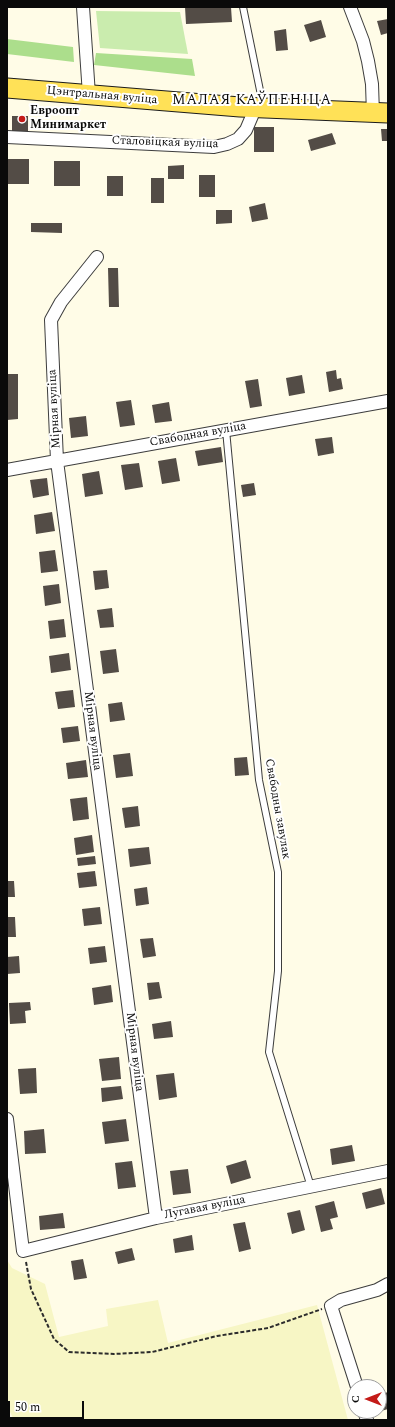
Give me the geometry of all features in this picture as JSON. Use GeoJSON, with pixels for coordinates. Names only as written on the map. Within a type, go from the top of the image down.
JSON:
{"type":"FeatureCollection","features":[{"type":"Feature","properties":{"kind":"main road","name":"Цэнтральная вуліца"},"geometry":{"type":"LineString","coordinates":[[7,88],[258,108],[381,113]]}},
{"type":"Feature","properties":{"kind":"street"},"geometry":{"type":"LineString","coordinates":[[83,7],[88,95]]}},
{"type":"Feature","properties":{"kind":"street"},"geometry":{"type":"LineString","coordinates":[[350,7],[363,41],[372,84],[381,113]]}},
{"type":"Feature","properties":{"kind":"street","name":"Сталовіцкая вуліца"},"geometry":{"type":"LineString","coordinates":[[7,137],[214,147],[227,144],[238,139],[246,130],[252,116],[258,108]]}},
{"type":"Feature","properties":{"kind":"street","name":"Мірная вуліца"},"geometry":{"type":"LineString","coordinates":[[97,258],[61,302],[50,320],[57,461],[156,1218]]}},
{"type":"Feature","properties":{"kind":"street","name":"Свабодная вуліца"},"geometry":{"type":"LineString","coordinates":[[7,470],[388,401]]}},
{"type":"Feature","properties":{"kind":"street"},"geometry":{"type":"LineString","coordinates":[[7,1119],[23,1251]]}},
{"type":"Feature","properties":{"kind":"street","name":"Лугавая вуліца"},"geometry":{"type":"LineString","coordinates":[[23,1251],[156,1218],[388,1170]]}},
{"type":"Feature","properties":{"kind":"street"},"geometry":{"type":"LineString","coordinates":[[354,1379],[331,1306],[341,1300],[377,1290],[388,1284]]}},
{"type":"Feature","properties":{"kind":"lane"},"geometry":{"type":"LineString","coordinates":[[243,7],[258,108]]}},
{"type":"Feature","properties":{"kind":"lane","name":"Свабодны завулак"},"geometry":{"type":"LineString","coordinates":[[226,430],[259,780],[278,872],[278,971],[269,1052],[311,1187]]}},
{"type":"Feature","properties":{"kind":"path"},"geometry":{"type":"LineString","coordinates":[[38,138],[39,91]]}},
{"type":"Feature","properties":{"kind":"path"},"geometry":{"type":"LineString","coordinates":[[23,1251],[31,1289],[54,1338],[69,1352],[114,1354],[152,1352],[217,1336],[268,1328],[331,1306]]}},
{"type":"Feature","properties":{"kind":"green space"},"geometry":{"type":"Polygon","coordinates":[[[96,11],[180,12],[188,54],[100,48],[96,11]]]}},
{"type":"Feature","properties":{"kind":"green space"},"geometry":{"type":"Polygon","coordinates":[[[7,39],[73,47],[74,62],[7,54],[7,39]]]}},
{"type":"Feature","properties":{"kind":"green space"},"geometry":{"type":"Polygon","coordinates":[[[96,53],[192,59],[195,76],[94,65],[96,53]]]}},
{"type":"Feature","properties":{"kind":"green space"},"geometry":{"type":"Polygon","coordinates":[[[7,1260],[12,1268],[45,1284],[59,1337],[108,1326],[106,1309],[158,1300],[168,1343],[317,1305],[348,1420],[14,1420],[7,1406],[7,1260]]]}},
{"type":"Feature","properties":{"kind":"building"},"geometry":{"type":"Polygon","coordinates":[[[185,7],[231,7],[232,22],[186,24],[185,7]]]}},
{"type":"Feature","properties":{"kind":"building"},"geometry":{"type":"Polygon","coordinates":[[[388,19],[388,33],[381,35],[377,21],[388,19]]]}},
{"type":"Feature","properties":{"kind":"building"},"geometry":{"type":"Polygon","coordinates":[[[321,20],[326,37],[310,42],[304,25],[321,20]]]}},
{"type":"Feature","properties":{"kind":"building"},"geometry":{"type":"Polygon","coordinates":[[[286,29],[288,50],[276,51],[274,31],[286,29]]]}},
{"type":"Feature","properties":{"kind":"building"},"geometry":{"type":"Polygon","coordinates":[[[12,116],[28,116],[28,131],[12,131],[12,116]]]}},
{"type":"Feature","properties":{"kind":"building"},"geometry":{"type":"Polygon","coordinates":[[[254,127],[274,127],[274,152],[254,152],[254,127]]]}},
{"type":"Feature","properties":{"kind":"building"},"geometry":{"type":"Polygon","coordinates":[[[381,129],[388,129],[388,141],[382,141],[381,129]]]}},
{"type":"Feature","properties":{"kind":"building"},"geometry":{"type":"Polygon","coordinates":[[[332,133],[336,144],[311,151],[308,140],[332,133]]]}},
{"type":"Feature","properties":{"kind":"building"},"geometry":{"type":"Polygon","coordinates":[[[7,159],[29,159],[29,184],[7,184],[7,159]]]}},
{"type":"Feature","properties":{"kind":"building"},"geometry":{"type":"Polygon","coordinates":[[[54,161],[80,161],[80,186],[54,186],[54,161]]]}},
{"type":"Feature","properties":{"kind":"building"},"geometry":{"type":"Polygon","coordinates":[[[184,165],[184,179],[168,179],[168,166],[184,165]]]}},
{"type":"Feature","properties":{"kind":"building"},"geometry":{"type":"Polygon","coordinates":[[[199,175],[215,175],[215,197],[199,197],[199,175]]]}},
{"type":"Feature","properties":{"kind":"building"},"geometry":{"type":"Polygon","coordinates":[[[107,176],[123,176],[123,196],[107,196],[107,176]]]}},
{"type":"Feature","properties":{"kind":"building"},"geometry":{"type":"Polygon","coordinates":[[[151,178],[164,178],[164,203],[151,203],[151,178]]]}},
{"type":"Feature","properties":{"kind":"building"},"geometry":{"type":"Polygon","coordinates":[[[265,203],[268,219],[252,222],[249,207],[265,203]]]}},
{"type":"Feature","properties":{"kind":"building"},"geometry":{"type":"Polygon","coordinates":[[[216,210],[232,210],[232,223],[216,224],[216,210]]]}},
{"type":"Feature","properties":{"kind":"building"},"geometry":{"type":"Polygon","coordinates":[[[31,223],[62,223],[62,233],[31,232],[31,223]]]}},
{"type":"Feature","properties":{"kind":"building"},"geometry":{"type":"Polygon","coordinates":[[[108,268],[118,268],[119,307],[109,307],[108,268]]]}},
{"type":"Feature","properties":{"kind":"building"},"geometry":{"type":"Polygon","coordinates":[[[336,370],[337,379],[341,378],[343,389],[329,392],[326,372],[336,370]]]}},
{"type":"Feature","properties":{"kind":"building"},"geometry":{"type":"Polygon","coordinates":[[[7,374],[18,374],[18,419],[7,420],[7,374]]]}},
{"type":"Feature","properties":{"kind":"building"},"geometry":{"type":"Polygon","coordinates":[[[302,375],[305,393],[289,396],[286,378],[302,375]]]}},
{"type":"Feature","properties":{"kind":"building"},"geometry":{"type":"Polygon","coordinates":[[[258,379],[262,406],[250,408],[245,381],[258,379]]]}},
{"type":"Feature","properties":{"kind":"building"},"geometry":{"type":"Polygon","coordinates":[[[131,400],[135,425],[120,427],[116,402],[131,400]]]}},
{"type":"Feature","properties":{"kind":"building"},"geometry":{"type":"Polygon","coordinates":[[[169,402],[172,421],[155,423],[152,405],[169,402]]]}},
{"type":"Feature","properties":{"kind":"building"},"geometry":{"type":"Polygon","coordinates":[[[86,416],[88,436],[71,438],[69,418],[86,416]]]}},
{"type":"Feature","properties":{"kind":"building"},"geometry":{"type":"Polygon","coordinates":[[[332,437],[334,453],[318,456],[315,439],[332,437]]]}},
{"type":"Feature","properties":{"kind":"building"},"geometry":{"type":"Polygon","coordinates":[[[221,447],[223,462],[198,466],[195,451],[221,447]]]}},
{"type":"Feature","properties":{"kind":"building"},"geometry":{"type":"Polygon","coordinates":[[[176,458],[180,481],[162,484],[158,461],[176,458]]]}},
{"type":"Feature","properties":{"kind":"building"},"geometry":{"type":"Polygon","coordinates":[[[139,463],[143,487],[125,490],[121,465],[139,463]]]}},
{"type":"Feature","properties":{"kind":"building"},"geometry":{"type":"Polygon","coordinates":[[[99,471],[103,494],[85,497],[82,474],[99,471]]]}},
{"type":"Feature","properties":{"kind":"building"},"geometry":{"type":"Polygon","coordinates":[[[47,478],[49,495],[33,498],[30,480],[47,478]]]}},
{"type":"Feature","properties":{"kind":"building"},"geometry":{"type":"Polygon","coordinates":[[[254,483],[256,495],[243,497],[241,485],[254,483]]]}},
{"type":"Feature","properties":{"kind":"building"},"geometry":{"type":"Polygon","coordinates":[[[52,512],[55,531],[36,534],[34,515],[52,512]]]}},
{"type":"Feature","properties":{"kind":"building"},"geometry":{"type":"Polygon","coordinates":[[[55,550],[58,571],[41,573],[39,552],[55,550]]]}},
{"type":"Feature","properties":{"kind":"building"},"geometry":{"type":"Polygon","coordinates":[[[107,570],[109,588],[95,590],[93,571],[107,570]]]}},
{"type":"Feature","properties":{"kind":"building"},"geometry":{"type":"Polygon","coordinates":[[[59,584],[61,603],[45,606],[43,586],[59,584]]]}},
{"type":"Feature","properties":{"kind":"building"},"geometry":{"type":"Polygon","coordinates":[[[112,608],[114,627],[100,628],[97,610],[112,608]]]}},
{"type":"Feature","properties":{"kind":"building"},"geometry":{"type":"Polygon","coordinates":[[[64,619],[66,637],[50,639],[48,621],[64,619]]]}},
{"type":"Feature","properties":{"kind":"building"},"geometry":{"type":"Polygon","coordinates":[[[116,649],[119,672],[103,674],[100,651],[116,649]]]}},
{"type":"Feature","properties":{"kind":"building"},"geometry":{"type":"Polygon","coordinates":[[[69,653],[71,670],[51,673],[49,656],[69,653]]]}},
{"type":"Feature","properties":{"kind":"building"},"geometry":{"type":"Polygon","coordinates":[[[73,690],[75,707],[58,709],[55,692],[73,690]]]}},
{"type":"Feature","properties":{"kind":"building"},"geometry":{"type":"Polygon","coordinates":[[[122,702],[125,720],[110,722],[108,704],[122,702]]]}},
{"type":"Feature","properties":{"kind":"building"},"geometry":{"type":"Polygon","coordinates":[[[78,726],[80,741],[63,743],[61,728],[78,726]]]}},
{"type":"Feature","properties":{"kind":"building"},"geometry":{"type":"Polygon","coordinates":[[[130,753],[133,776],[116,778],[113,755],[130,753]]]}},
{"type":"Feature","properties":{"kind":"building"},"geometry":{"type":"Polygon","coordinates":[[[247,757],[249,775],[235,776],[234,758],[247,757]]]}},
{"type":"Feature","properties":{"kind":"building"},"geometry":{"type":"Polygon","coordinates":[[[86,760],[88,777],[68,779],[66,763],[86,760]]]}},
{"type":"Feature","properties":{"kind":"building"},"geometry":{"type":"Polygon","coordinates":[[[87,797],[89,819],[73,821],[70,799],[87,797]]]}},
{"type":"Feature","properties":{"kind":"building"},"geometry":{"type":"Polygon","coordinates":[[[138,806],[140,826],[125,828],[122,808],[138,806]]]}},
{"type":"Feature","properties":{"kind":"building"},"geometry":{"type":"Polygon","coordinates":[[[92,835],[94,852],[76,855],[74,838],[92,835]]]}},
{"type":"Feature","properties":{"kind":"building"},"geometry":{"type":"Polygon","coordinates":[[[149,847],[151,864],[130,867],[128,849],[149,847]]]}},
{"type":"Feature","properties":{"kind":"building"},"geometry":{"type":"Polygon","coordinates":[[[95,856],[96,864],[78,866],[77,858],[95,856]]]}},
{"type":"Feature","properties":{"kind":"building"},"geometry":{"type":"Polygon","coordinates":[[[95,871],[97,886],[79,888],[77,873],[95,871]]]}},
{"type":"Feature","properties":{"kind":"building"},"geometry":{"type":"Polygon","coordinates":[[[7,881],[14,881],[15,897],[7,897],[7,881]]]}},
{"type":"Feature","properties":{"kind":"building"},"geometry":{"type":"Polygon","coordinates":[[[147,887],[149,904],[136,906],[134,889],[147,887]]]}},
{"type":"Feature","properties":{"kind":"building"},"geometry":{"type":"Polygon","coordinates":[[[100,907],[102,924],[84,926],[82,909],[100,907]]]}},
{"type":"Feature","properties":{"kind":"building"},"geometry":{"type":"Polygon","coordinates":[[[7,917],[15,917],[16,937],[7,937],[7,917]]]}},
{"type":"Feature","properties":{"kind":"building"},"geometry":{"type":"Polygon","coordinates":[[[153,938],[156,956],[143,958],[140,939],[153,938]]]}},
{"type":"Feature","properties":{"kind":"building"},"geometry":{"type":"Polygon","coordinates":[[[105,946],[107,962],[90,964],[88,948],[105,946]]]}},
{"type":"Feature","properties":{"kind":"building"},"geometry":{"type":"Polygon","coordinates":[[[19,956],[20,973],[7,974],[7,957],[19,956]]]}},
{"type":"Feature","properties":{"kind":"building"},"geometry":{"type":"Polygon","coordinates":[[[159,982],[162,998],[149,1000],[147,983],[159,982]]]}},
{"type":"Feature","properties":{"kind":"building"},"geometry":{"type":"Polygon","coordinates":[[[111,985],[113,1002],[94,1005],[92,988],[111,985]]]}},
{"type":"Feature","properties":{"kind":"building"},"geometry":{"type":"Polygon","coordinates":[[[30,1002],[31,1010],[25,1011],[26,1023],[10,1024],[9,1003],[30,1002]]]}},
{"type":"Feature","properties":{"kind":"building"},"geometry":{"type":"Polygon","coordinates":[[[171,1021],[173,1037],[154,1039],[152,1024],[171,1021]]]}},
{"type":"Feature","properties":{"kind":"building"},"geometry":{"type":"Polygon","coordinates":[[[119,1057],[121,1079],[102,1081],[99,1059],[119,1057]]]}},
{"type":"Feature","properties":{"kind":"building"},"geometry":{"type":"Polygon","coordinates":[[[36,1068],[37,1093],[20,1094],[18,1069],[36,1068]]]}},
{"type":"Feature","properties":{"kind":"building"},"geometry":{"type":"Polygon","coordinates":[[[174,1073],[177,1097],[159,1100],[156,1075],[174,1073]]]}},
{"type":"Feature","properties":{"kind":"building"},"geometry":{"type":"Polygon","coordinates":[[[121,1086],[123,1099],[102,1102],[101,1088],[121,1086]]]}},
{"type":"Feature","properties":{"kind":"building"},"geometry":{"type":"Polygon","coordinates":[[[126,1119],[129,1141],[105,1144],[102,1122],[126,1119]]]}},
{"type":"Feature","properties":{"kind":"building"},"geometry":{"type":"Polygon","coordinates":[[[44,1129],[46,1153],[25,1154],[24,1131],[44,1129]]]}},
{"type":"Feature","properties":{"kind":"building"},"geometry":{"type":"Polygon","coordinates":[[[352,1145],[355,1161],[332,1165],[330,1149],[352,1145]]]}},
{"type":"Feature","properties":{"kind":"building"},"geometry":{"type":"Polygon","coordinates":[[[246,1160],[251,1178],[231,1184],[226,1166],[246,1160]]]}},
{"type":"Feature","properties":{"kind":"building"},"geometry":{"type":"Polygon","coordinates":[[[132,1161],[136,1187],[118,1189],[115,1163],[132,1161]]]}},
{"type":"Feature","properties":{"kind":"building"},"geometry":{"type":"Polygon","coordinates":[[[188,1169],[191,1193],[173,1195],[170,1171],[188,1169]]]}},
{"type":"Feature","properties":{"kind":"building"},"geometry":{"type":"Polygon","coordinates":[[[381,1188],[385,1204],[366,1209],[362,1193],[381,1188]]]}},
{"type":"Feature","properties":{"kind":"building"},"geometry":{"type":"Polygon","coordinates":[[[334,1201],[338,1217],[330,1219],[333,1229],[321,1232],[315,1206],[334,1201]]]}},
{"type":"Feature","properties":{"kind":"building"},"geometry":{"type":"Polygon","coordinates":[[[300,1210],[305,1230],[292,1234],[287,1213],[300,1210]]]}},
{"type":"Feature","properties":{"kind":"building"},"geometry":{"type":"Polygon","coordinates":[[[63,1213],[65,1228],[40,1230],[39,1216],[63,1213]]]}},
{"type":"Feature","properties":{"kind":"building"},"geometry":{"type":"Polygon","coordinates":[[[245,1222],[251,1249],[239,1252],[233,1224],[245,1222]]]}},
{"type":"Feature","properties":{"kind":"building"},"geometry":{"type":"Polygon","coordinates":[[[192,1235],[194,1250],[175,1253],[173,1239],[192,1235]]]}},
{"type":"Feature","properties":{"kind":"building"},"geometry":{"type":"Polygon","coordinates":[[[132,1248],[135,1260],[118,1264],[115,1252],[132,1248]]]}},
{"type":"Feature","properties":{"kind":"building"},"geometry":{"type":"Polygon","coordinates":[[[83,1259],[87,1278],[74,1280],[71,1261],[83,1259]]]}},
{"type":"Feature","properties":{"kind":"building"},"geometry":{"type":"Polygon","coordinates":[[[387,1392],[388,1392],[387,1409],[387,1392]]]}},
{"type":"Feature","properties":{"kind":"place","name":"Евроопт Минимаркет"},"geometry":{"type":"Point","coordinates":[22,119]}},
{"type":"Feature","properties":{"kind":"district","name":"МАЛАЯ КАЎПЕНІЦА"},"geometry":{"type":"Point","coordinates":[252,101]}}]}
